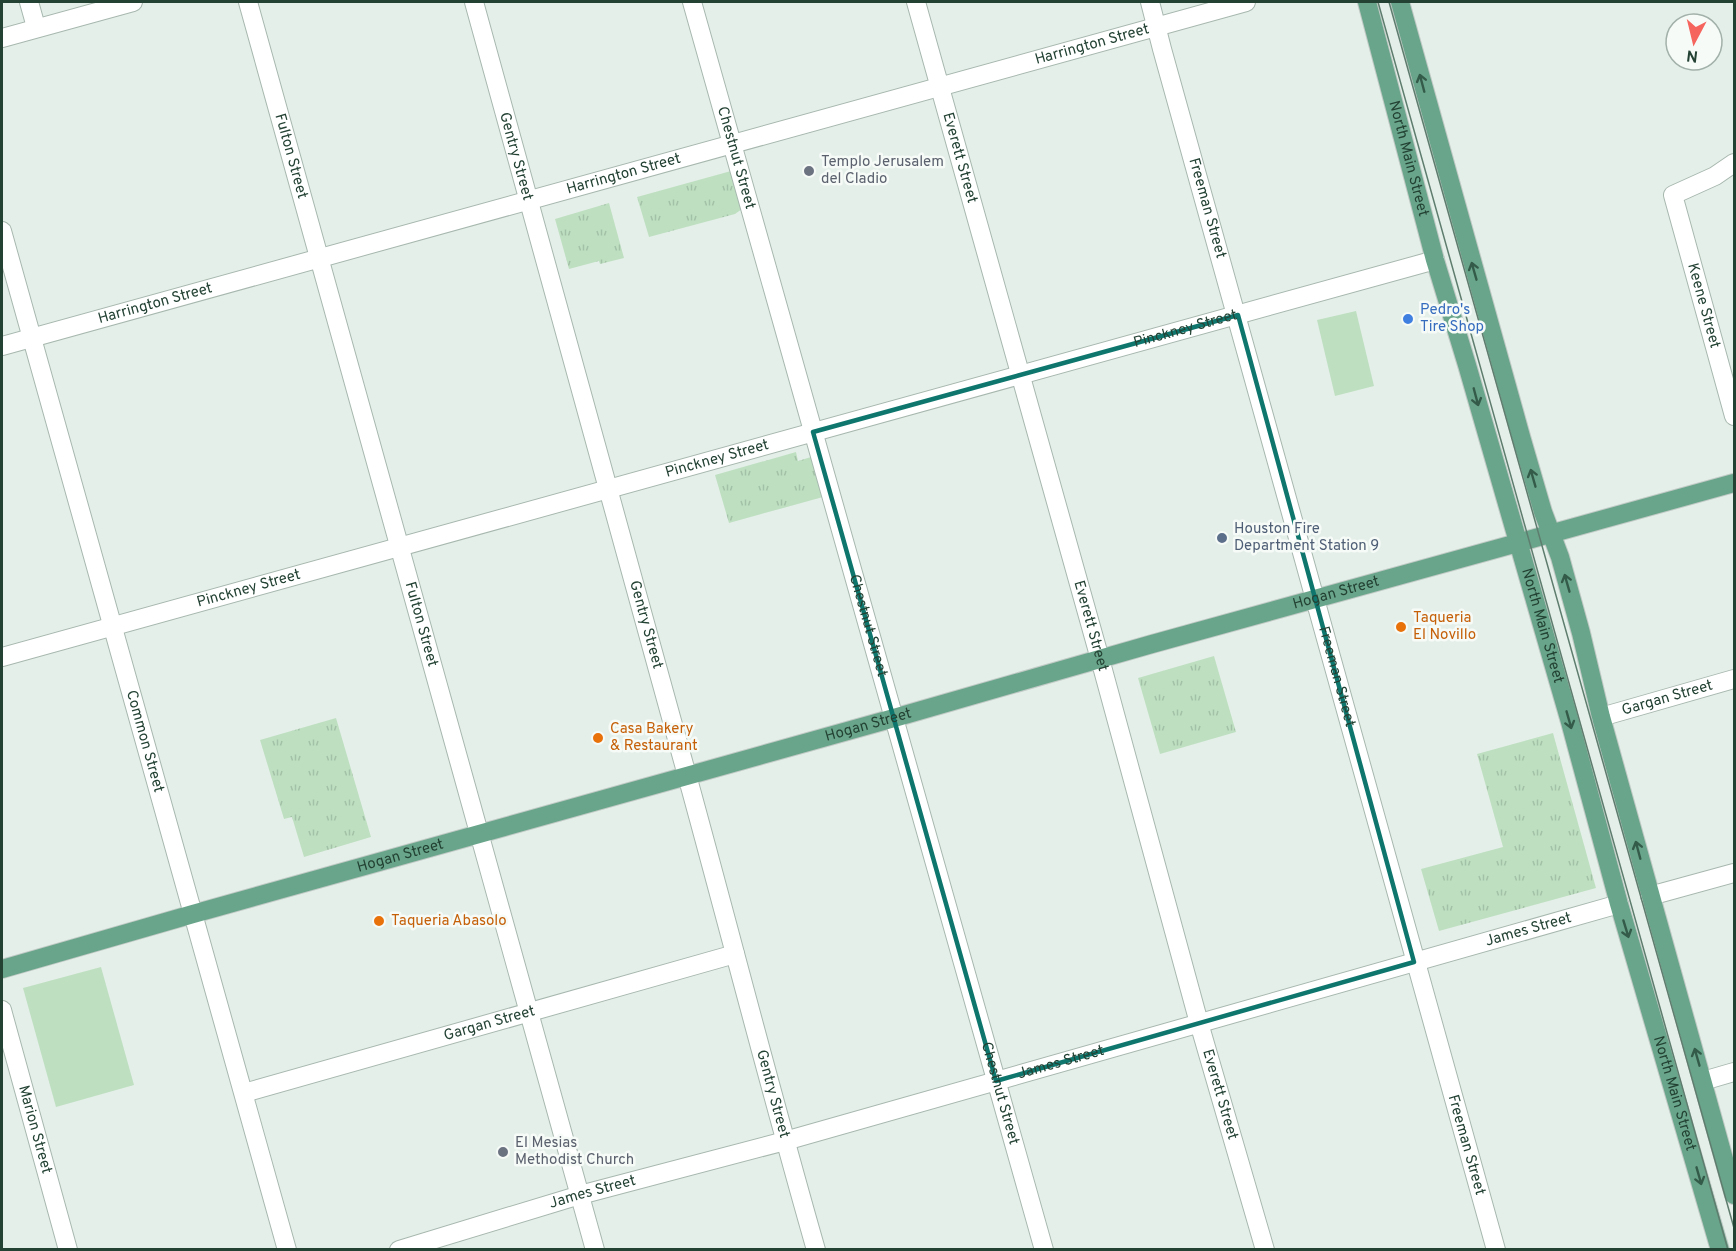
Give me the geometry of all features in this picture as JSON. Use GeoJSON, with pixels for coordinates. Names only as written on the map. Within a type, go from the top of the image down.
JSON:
{"type":"FeatureCollection","features":[{"type":"Feature","properties":{"kind":"main road","name":"North Main Street"},"geometry":{"type":"LineString","coordinates":[[1367,2],[1435,260],[1720,1250]]}},
{"type":"Feature","properties":{"kind":"main road","name":"North Main Street"},"geometry":{"type":"LineString","coordinates":[[1400,2],[1543,512],[1552,533],[1581,633],[1601,717],[1734,1195]]}},
{"type":"Feature","properties":{"kind":"main road","name":"Hogan Street"},"geometry":{"type":"LineString","coordinates":[[2,969],[1316,598],[1734,483]]}},
{"type":"Feature","properties":{"kind":"street"},"geometry":{"type":"LineString","coordinates":[[29,2],[36,27]]}},
{"type":"Feature","properties":{"kind":"street"},"geometry":{"type":"LineString","coordinates":[[2,38],[133,2]]}},
{"type":"Feature","properties":{"kind":"street","name":"Fulton Street"},"geometry":{"type":"LineString","coordinates":[[248,2],[595,1250]]}},
{"type":"Feature","properties":{"kind":"street","name":"Gentry Street"},"geometry":{"type":"LineString","coordinates":[[474,2],[816,1250]]}},
{"type":"Feature","properties":{"kind":"street","name":"Chestnut Street"},"geometry":{"type":"LineString","coordinates":[[692,2],[1044,1250]]}},
{"type":"Feature","properties":{"kind":"street","name":"Everett Street"},"geometry":{"type":"LineString","coordinates":[[916,2],[1100,659],[1199,1023],[1265,1250]]}},
{"type":"Feature","properties":{"kind":"street","name":"Freeman Street"},"geometry":{"type":"LineString","coordinates":[[1150,2],[1316,598],[1414,962],[1496,1250]]}},
{"type":"Feature","properties":{"kind":"street","name":"Harrington Street"},"geometry":{"type":"LineString","coordinates":[[2,346],[1246,2]]}},
{"type":"Feature","properties":{"kind":"street","name":"Keene Street"},"geometry":{"type":"LineString","coordinates":[[1734,163],[1715,176],[1673,195],[1734,416]]}},
{"type":"Feature","properties":{"kind":"street","name":"Common Street"},"geometry":{"type":"LineString","coordinates":[[2,231],[288,1250]]}},
{"type":"Feature","properties":{"kind":"street","name":"Pinckney Street"},"geometry":{"type":"LineString","coordinates":[[2,657],[1435,260]]}},
{"type":"Feature","properties":{"kind":"street","name":"Gargan Street"},"geometry":{"type":"LineString","coordinates":[[1601,717],[1734,679]]}},
{"type":"Feature","properties":{"kind":"street"},"geometry":{"type":"LineString","coordinates":[[1650,896],[1734,873]]}},
{"type":"Feature","properties":{"kind":"street","name":"James Street"},"geometry":{"type":"LineString","coordinates":[[399,1250],[580,1195],[785,1141],[1619,904]]}},
{"type":"Feature","properties":{"kind":"street","name":"Gargan Street"},"geometry":{"type":"LineString","coordinates":[[244,1093],[530,1014],[735,954]]}},
{"type":"Feature","properties":{"kind":"street","name":"Marion Street"},"geometry":{"type":"LineString","coordinates":[[2,1010],[68,1250]]}},
{"type":"Feature","properties":{"kind":"street"},"geometry":{"type":"LineString","coordinates":[[1703,1081],[1734,1072]]}},
{"type":"Feature","properties":{"kind":"highlighted area"},"geometry":{"type":"Polygon","coordinates":[[[1238,315],[1414,962],[996,1081],[813,432],[1238,315]]]}},
{"type":"Feature","properties":{"kind":"green space"},"geometry":{"type":"Polygon","coordinates":[[[731,171],[742,209],[735,214],[649,237],[637,197],[731,171]]]}},
{"type":"Feature","properties":{"kind":"green space"},"geometry":{"type":"Polygon","coordinates":[[[609,203],[624,258],[600,264],[599,261],[569,269],[555,219],[609,203]]]}},
{"type":"Feature","properties":{"kind":"green space"},"geometry":{"type":"Polygon","coordinates":[[[1356,311],[1374,386],[1335,396],[1317,320],[1356,311]]]}},
{"type":"Feature","properties":{"kind":"green space"},"geometry":{"type":"Polygon","coordinates":[[[796,452],[798,461],[811,457],[823,497],[729,523],[715,475],[796,452]]]}},
{"type":"Feature","properties":{"kind":"green space"},"geometry":{"type":"Polygon","coordinates":[[[1214,656],[1236,732],[1160,754],[1138,678],[1214,656]]]}},
{"type":"Feature","properties":{"kind":"green space"},"geometry":{"type":"Polygon","coordinates":[[[336,718],[371,837],[304,857],[292,817],[284,819],[260,740],[336,718]]]}},
{"type":"Feature","properties":{"kind":"green space"},"geometry":{"type":"Polygon","coordinates":[[[1553,733],[1596,888],[1439,931],[1421,869],[1503,847],[1477,754],[1553,733]]]}},
{"type":"Feature","properties":{"kind":"green space"},"geometry":{"type":"Polygon","coordinates":[[[101,967],[134,1085],[56,1107],[23,988],[101,967]]]}},
{"type":"Feature","properties":{"kind":"tram line"},"geometry":{"type":"LineString","coordinates":[[1378,2],[1728,1250]]}},
{"type":"Feature","properties":{"kind":"tram line"},"geometry":{"type":"LineString","coordinates":[[1389,2],[1734,1228]]}},
{"type":"Feature","properties":{"kind":"place","name":"Templo Jerusalem del Cladio"},"geometry":{"type":"Point","coordinates":[809,171]}},
{"type":"Feature","properties":{"kind":"place","name":"Pedro's Tire Shop"},"geometry":{"type":"Point","coordinates":[1408,319]}},
{"type":"Feature","properties":{"kind":"place","name":"Houston Fire Department Station 9"},"geometry":{"type":"Point","coordinates":[1222,538]}},
{"type":"Feature","properties":{"kind":"place","name":"Taqueria El Novillo"},"geometry":{"type":"Point","coordinates":[1401,627]}},
{"type":"Feature","properties":{"kind":"place","name":"Casa Bakery & Restaurant"},"geometry":{"type":"Point","coordinates":[598,738]}},
{"type":"Feature","properties":{"kind":"place","name":"Taqueria Abasolo"},"geometry":{"type":"Point","coordinates":[379,921]}},
{"type":"Feature","properties":{"kind":"place","name":"El Mesias Methodist Church"},"geometry":{"type":"Point","coordinates":[503,1152]}}]}
